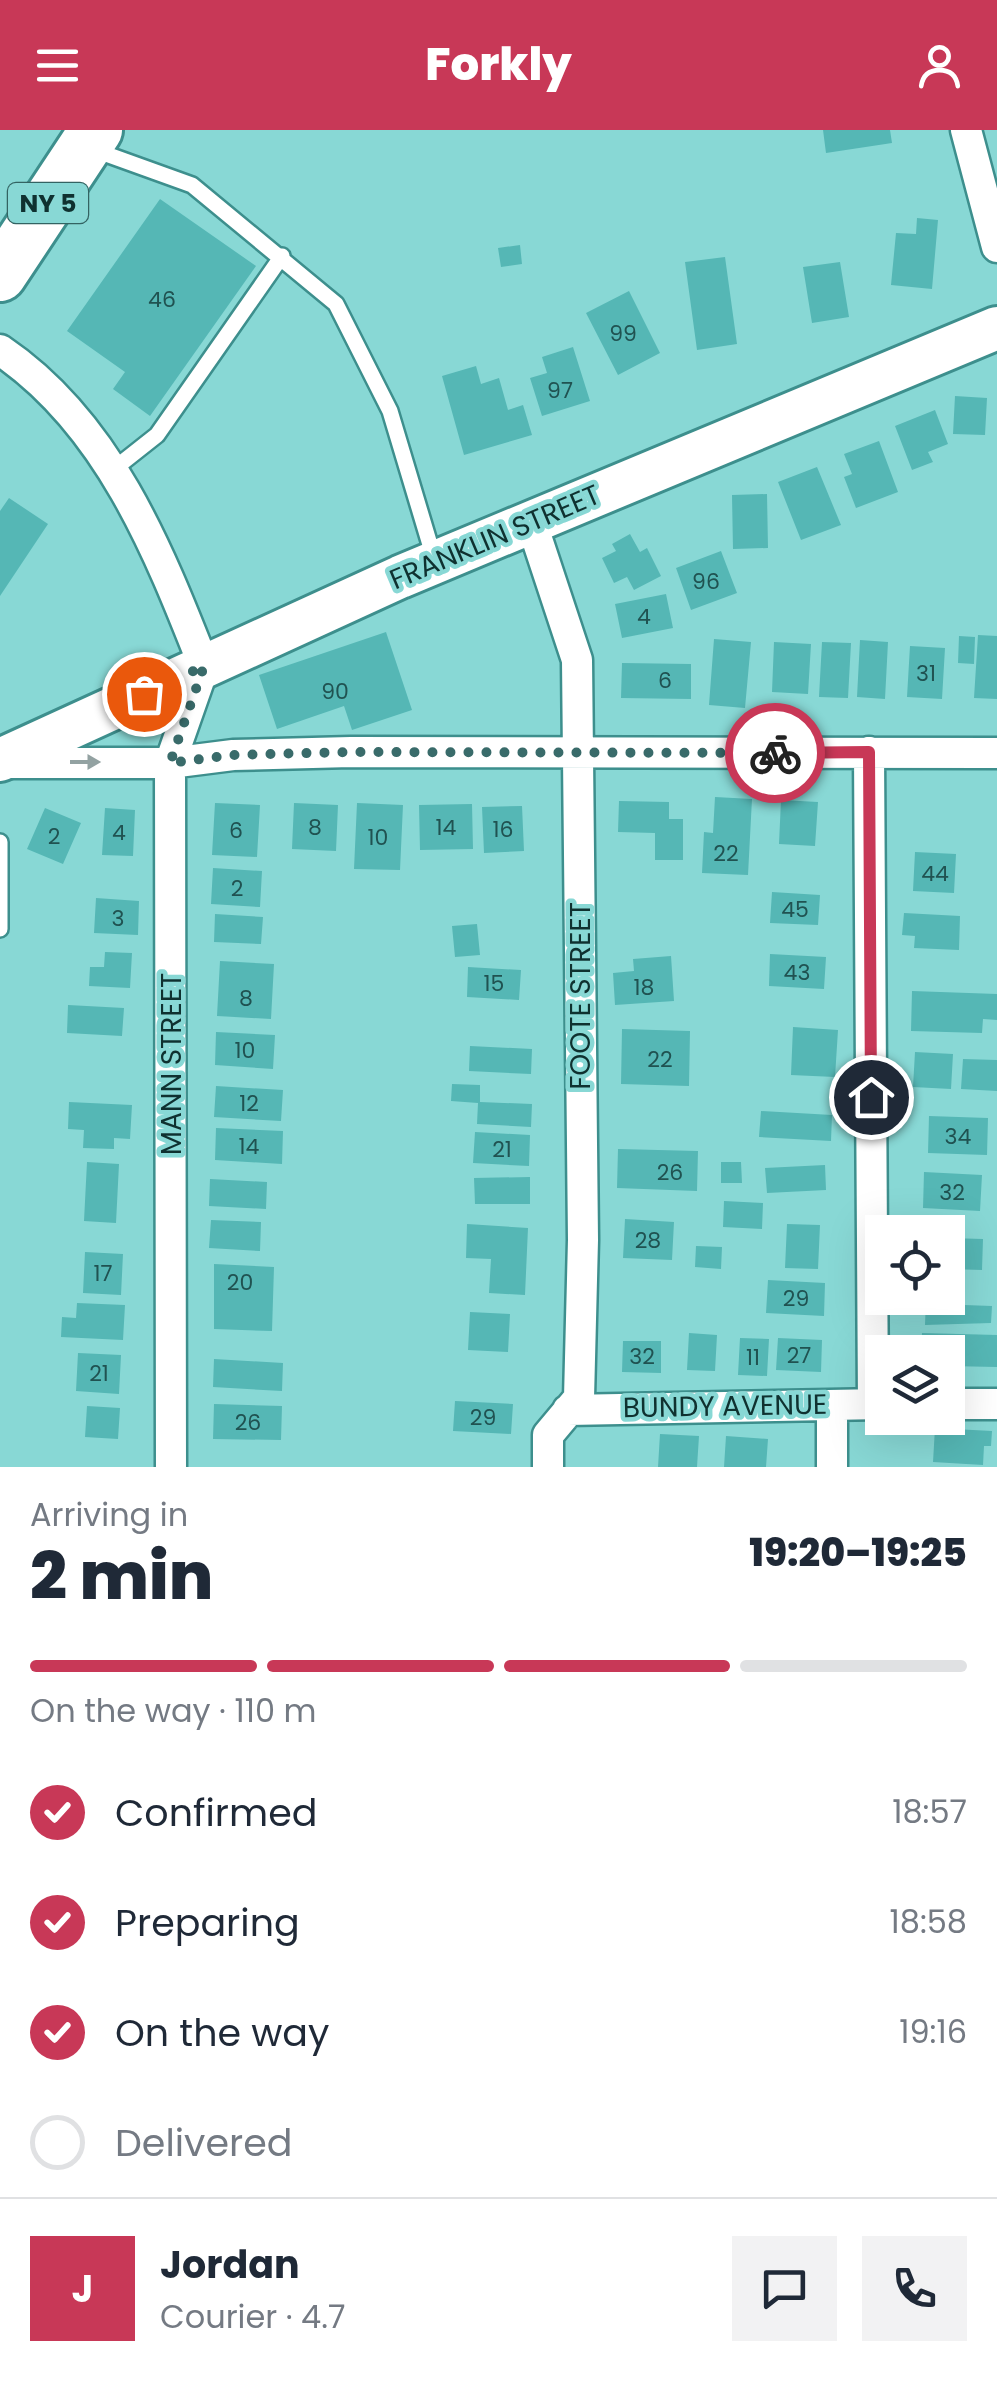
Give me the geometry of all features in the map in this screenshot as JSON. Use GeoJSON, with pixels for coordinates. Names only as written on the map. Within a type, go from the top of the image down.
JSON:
{"type":"FeatureCollection","features":[{"type":"Feature","properties":{"kind":"highway","name":"NY 5"},"geometry":{"type":"LineString","coordinates":[[0,275],[91,138]]}},
{"type":"Feature","properties":{"kind":"street"},"geometry":{"type":"LineString","coordinates":[[966,130],[997,247]]}},
{"type":"Feature","properties":{"kind":"street","name":"FRANKLIN STREET"},"geometry":{"type":"LineString","coordinates":[[0,761],[435,562],[997,328]]}},
{"type":"Feature","properties":{"kind":"street"},"geometry":{"type":"LineString","coordinates":[[0,350],[66,408],[114,469],[204,666]]}},
{"type":"Feature","properties":{"kind":"street","name":"FOOTE STREET"},"geometry":{"type":"LineString","coordinates":[[531,521],[572,636],[579,753],[579,1398],[548,1435],[548,1467]]}},
{"type":"Feature","properties":{"kind":"street","name":"MANN STREET"},"geometry":{"type":"LineString","coordinates":[[171,1467],[170,763],[204,666]]}},
{"type":"Feature","properties":{"kind":"street"},"geometry":{"type":"LineString","coordinates":[[869,752],[877,1335]]}},
{"type":"Feature","properties":{"kind":"street"},"geometry":{"type":"LineString","coordinates":[[0,761],[170,763],[272,754],[997,753]]}},
{"type":"Feature","properties":{"kind":"street"},"geometry":{"type":"LineString","coordinates":[[832,1404],[832,1467]]}},
{"type":"Feature","properties":{"kind":"street","name":"BUNDY AVENUE"},"geometry":{"type":"LineString","coordinates":[[568,1410],[865,1404]]}},
{"type":"Feature","properties":{"kind":"street"},"geometry":{"type":"LineString","coordinates":[[965,1404],[997,1404]]}},
{"type":"Feature","properties":{"kind":"lane"},"geometry":{"type":"LineString","coordinates":[[91,138],[192,185],[336,304],[390,411],[435,562]]}},
{"type":"Feature","properties":{"kind":"lane"},"geometry":{"type":"LineString","coordinates":[[114,469],[157,435],[282,256]]}},
{"type":"Feature","properties":{"kind":"lane"},"geometry":{"type":"LineString","coordinates":[[0,842],[0,928]]}},
{"type":"Feature","properties":{"kind":"building"},"geometry":{"type":"Polygon","coordinates":[[[823,130],[890,130],[892,143],[826,153],[823,130]]]}},
{"type":"Feature","properties":{"kind":"building"},"geometry":{"type":"Polygon","coordinates":[[[160,199],[256,266],[150,416],[113,389],[125,372],[67,331],[160,199]]]}},
{"type":"Feature","properties":{"kind":"building"},"geometry":{"type":"Polygon","coordinates":[[[917,218],[938,220],[932,289],[891,285],[896,233],[916,234],[917,218]]]}},
{"type":"Feature","properties":{"kind":"building"},"geometry":{"type":"Polygon","coordinates":[[[520,245],[522,264],[501,267],[498,248],[520,245]]]}},
{"type":"Feature","properties":{"kind":"building"},"geometry":{"type":"Polygon","coordinates":[[[725,257],[737,344],[697,350],[685,262],[725,257]]]}},
{"type":"Feature","properties":{"kind":"building"},"geometry":{"type":"Polygon","coordinates":[[[840,262],[849,317],[812,323],[803,267],[840,262]]]}},
{"type":"Feature","properties":{"kind":"building"},"geometry":{"type":"Polygon","coordinates":[[[629,291],[660,353],[618,375],[586,313],[629,291]]]}},
{"type":"Feature","properties":{"kind":"building"},"geometry":{"type":"Polygon","coordinates":[[[573,347],[590,401],[542,416],[530,378],[547,373],[542,357],[573,347]]]}},
{"type":"Feature","properties":{"kind":"building"},"geometry":{"type":"Polygon","coordinates":[[[476,366],[481,384],[499,378],[508,410],[523,405],[532,435],[464,455],[442,376],[476,366]]]}},
{"type":"Feature","properties":{"kind":"building"},"geometry":{"type":"Polygon","coordinates":[[[955,396],[987,398],[985,435],[953,434],[955,396]]]}},
{"type":"Feature","properties":{"kind":"building"},"geometry":{"type":"Polygon","coordinates":[[[935,410],[948,444],[928,452],[933,462],[912,470],[895,426],[935,410]]]}},
{"type":"Feature","properties":{"kind":"building"},"geometry":{"type":"Polygon","coordinates":[[[879,441],[898,492],[856,508],[844,477],[852,474],[844,454],[879,441]]]}},
{"type":"Feature","properties":{"kind":"building"},"geometry":{"type":"Polygon","coordinates":[[[817,467],[841,525],[801,540],[778,482],[817,467]]]}},
{"type":"Feature","properties":{"kind":"building"},"geometry":{"type":"Polygon","coordinates":[[[767,494],[768,548],[733,549],[732,495],[767,494]]]}},
{"type":"Feature","properties":{"kind":"building"},"geometry":{"type":"Polygon","coordinates":[[[9,498],[48,524],[0,596],[0,511],[9,498]]]}},
{"type":"Feature","properties":{"kind":"building"},"geometry":{"type":"Polygon","coordinates":[[[630,534],[640,552],[647,548],[661,576],[634,590],[627,577],[614,583],[602,558],[616,551],[612,544],[630,534]]]}},
{"type":"Feature","properties":{"kind":"building"},"geometry":{"type":"Polygon","coordinates":[[[721,551],[737,593],[691,610],[676,568],[721,551]]]}},
{"type":"Feature","properties":{"kind":"building"},"geometry":{"type":"Polygon","coordinates":[[[666,594],[673,628],[622,638],[615,604],[666,594]]]}},
{"type":"Feature","properties":{"kind":"building"},"geometry":{"type":"Polygon","coordinates":[[[386,632],[412,710],[352,730],[344,706],[277,729],[259,675],[386,632]]]}},
{"type":"Feature","properties":{"kind":"building"},"geometry":{"type":"Polygon","coordinates":[[[978,635],[997,636],[997,699],[974,698],[978,635]]]}},
{"type":"Feature","properties":{"kind":"building"},"geometry":{"type":"Polygon","coordinates":[[[959,636],[975,637],[974,664],[958,663],[959,636]]]}},
{"type":"Feature","properties":{"kind":"building"},"geometry":{"type":"Polygon","coordinates":[[[714,639],[751,642],[745,708],[709,705],[714,639]]]}},
{"type":"Feature","properties":{"kind":"building"},"geometry":{"type":"Polygon","coordinates":[[[860,640],[888,642],[885,699],[857,697],[860,640]]]}},
{"type":"Feature","properties":{"kind":"building"},"geometry":{"type":"Polygon","coordinates":[[[774,642],[811,644],[808,694],[772,692],[774,642]]]}},
{"type":"Feature","properties":{"kind":"building"},"geometry":{"type":"Polygon","coordinates":[[[822,642],[851,643],[848,698],[819,697],[822,642]]]}},
{"type":"Feature","properties":{"kind":"building"},"geometry":{"type":"Polygon","coordinates":[[[910,646],[945,648],[942,699],[907,697],[910,646]]]}},
{"type":"Feature","properties":{"kind":"building"},"geometry":{"type":"Polygon","coordinates":[[[622,663],[691,664],[691,699],[621,698],[622,663]]]}},
{"type":"Feature","properties":{"kind":"building"},"geometry":{"type":"Polygon","coordinates":[[[715,797],[752,799],[748,875],[702,873],[704,832],[713,833],[715,797]]]}},
{"type":"Feature","properties":{"kind":"building"},"geometry":{"type":"Polygon","coordinates":[[[781,800],[818,802],[815,846],[779,844],[781,800]]]}},
{"type":"Feature","properties":{"kind":"building"},"geometry":{"type":"Polygon","coordinates":[[[619,801],[669,802],[669,819],[683,819],[683,860],[655,860],[655,833],[618,832],[619,801]]]}},
{"type":"Feature","properties":{"kind":"building"},"geometry":{"type":"Polygon","coordinates":[[[215,803],[260,805],[257,857],[212,855],[215,803]]]}},
{"type":"Feature","properties":{"kind":"building"},"geometry":{"type":"Polygon","coordinates":[[[294,803],[338,805],[336,851],[292,849],[294,803]]]}},
{"type":"Feature","properties":{"kind":"building"},"geometry":{"type":"Polygon","coordinates":[[[357,803],[403,805],[400,870],[354,869],[357,803]]]}},
{"type":"Feature","properties":{"kind":"building"},"geometry":{"type":"Polygon","coordinates":[[[472,804],[473,849],[420,850],[419,805],[472,804]]]}},
{"type":"Feature","properties":{"kind":"building"},"geometry":{"type":"Polygon","coordinates":[[[522,806],[524,851],[484,853],[482,807],[522,806]]]}},
{"type":"Feature","properties":{"kind":"building"},"geometry":{"type":"Polygon","coordinates":[[[45,808],[81,823],[63,864],[27,849],[45,808]]]}},
{"type":"Feature","properties":{"kind":"building"},"geometry":{"type":"Polygon","coordinates":[[[105,808],[135,810],[133,856],[102,855],[105,808]]]}},
{"type":"Feature","properties":{"kind":"building"},"geometry":{"type":"Polygon","coordinates":[[[915,852],[956,854],[954,893],[913,891],[915,852]]]}},
{"type":"Feature","properties":{"kind":"building"},"geometry":{"type":"Polygon","coordinates":[[[213,868],[262,871],[260,907],[211,904],[213,868]]]}},
{"type":"Feature","properties":{"kind":"building"},"geometry":{"type":"Polygon","coordinates":[[[772,892],[820,895],[818,925],[770,923],[772,892]]]}},
{"type":"Feature","properties":{"kind":"building"},"geometry":{"type":"Polygon","coordinates":[[[96,898],[139,901],[138,935],[94,933],[96,898]]]}},
{"type":"Feature","properties":{"kind":"building"},"geometry":{"type":"Polygon","coordinates":[[[904,913],[960,916],[959,950],[914,948],[915,936],[902,935],[904,913]]]}},
{"type":"Feature","properties":{"kind":"building"},"geometry":{"type":"Polygon","coordinates":[[[215,914],[263,917],[261,944],[214,942],[215,914]]]}},
{"type":"Feature","properties":{"kind":"building"},"geometry":{"type":"Polygon","coordinates":[[[477,924],[480,955],[455,957],[452,926],[477,924]]]}},
{"type":"Feature","properties":{"kind":"building"},"geometry":{"type":"Polygon","coordinates":[[[105,952],[132,953],[130,988],[89,986],[90,967],[104,967],[105,952]]]}},
{"type":"Feature","properties":{"kind":"building"},"geometry":{"type":"Polygon","coordinates":[[[770,954],[826,957],[824,989],[769,986],[770,954]]]}},
{"type":"Feature","properties":{"kind":"building"},"geometry":{"type":"Polygon","coordinates":[[[671,956],[674,1001],[615,1005],[613,973],[634,971],[633,959],[671,956]]]}},
{"type":"Feature","properties":{"kind":"building"},"geometry":{"type":"Polygon","coordinates":[[[220,961],[274,964],[271,1019],[217,1016],[220,961]]]}},
{"type":"Feature","properties":{"kind":"building"},"geometry":{"type":"Polygon","coordinates":[[[468,967],[521,970],[519,1000],[467,997],[468,967]]]}},
{"type":"Feature","properties":{"kind":"building"},"geometry":{"type":"Polygon","coordinates":[[[912,991],[997,994],[997,1020],[983,1019],[982,1033],[911,1031],[912,991]]]}},
{"type":"Feature","properties":{"kind":"building"},"geometry":{"type":"Polygon","coordinates":[[[68,1005],[124,1008],[122,1036],[67,1033],[68,1005]]]}},
{"type":"Feature","properties":{"kind":"building"},"geometry":{"type":"Polygon","coordinates":[[[793,1027],[838,1030],[835,1077],[791,1075],[793,1027]]]}},
{"type":"Feature","properties":{"kind":"building"},"geometry":{"type":"Polygon","coordinates":[[[622,1029],[690,1031],[689,1086],[621,1084],[622,1029]]]}},
{"type":"Feature","properties":{"kind":"building"},"geometry":{"type":"Polygon","coordinates":[[[216,1032],[275,1035],[273,1069],[215,1065],[216,1032]]]}},
{"type":"Feature","properties":{"kind":"building"},"geometry":{"type":"Polygon","coordinates":[[[470,1046],[532,1049],[531,1074],[469,1071],[470,1046]]]}},
{"type":"Feature","properties":{"kind":"building"},"geometry":{"type":"Polygon","coordinates":[[[915,1052],[953,1054],[951,1089],[913,1087],[915,1052]]]}},
{"type":"Feature","properties":{"kind":"building"},"geometry":{"type":"Polygon","coordinates":[[[963,1059],[997,1060],[997,1091],[961,1089],[963,1059]]]}},
{"type":"Feature","properties":{"kind":"building"},"geometry":{"type":"Polygon","coordinates":[[[452,1084],[480,1085],[480,1102],[532,1104],[531,1127],[477,1124],[478,1103],[451,1101],[452,1084]]]}},
{"type":"Feature","properties":{"kind":"building"},"geometry":{"type":"Polygon","coordinates":[[[216,1086],[283,1090],[281,1121],[214,1117],[216,1086]]]}},
{"type":"Feature","properties":{"kind":"building"},"geometry":{"type":"Polygon","coordinates":[[[69,1102],[132,1105],[130,1139],[114,1138],[114,1149],[83,1148],[84,1130],[68,1129],[69,1102]]]}},
{"type":"Feature","properties":{"kind":"building"},"geometry":{"type":"Polygon","coordinates":[[[761,1111],[832,1115],[831,1141],[759,1137],[761,1111]]]}},
{"type":"Feature","properties":{"kind":"building"},"geometry":{"type":"Polygon","coordinates":[[[929,1116],[988,1118],[987,1155],[928,1153],[929,1116]]]}},
{"type":"Feature","properties":{"kind":"building"},"geometry":{"type":"Polygon","coordinates":[[[216,1128],[283,1131],[282,1164],[215,1160],[216,1128]]]}},
{"type":"Feature","properties":{"kind":"building"},"geometry":{"type":"Polygon","coordinates":[[[475,1132],[530,1135],[529,1166],[473,1163],[475,1132]]]}},
{"type":"Feature","properties":{"kind":"building"},"geometry":{"type":"Polygon","coordinates":[[[618,1149],[698,1151],[697,1191],[617,1188],[618,1149]]]}},
{"type":"Feature","properties":{"kind":"building"},"geometry":{"type":"Polygon","coordinates":[[[87,1162],[119,1164],[116,1223],[84,1221],[87,1162]]]}},
{"type":"Feature","properties":{"kind":"building"},"geometry":{"type":"Polygon","coordinates":[[[721,1162],[741,1162],[742,1183],[721,1183],[721,1162]]]}},
{"type":"Feature","properties":{"kind":"building"},"geometry":{"type":"Polygon","coordinates":[[[825,1165],[826,1190],[767,1193],[765,1168],[825,1165]]]}},
{"type":"Feature","properties":{"kind":"building"},"geometry":{"type":"Polygon","coordinates":[[[924,1172],[982,1175],[980,1211],[923,1208],[924,1172]]]}},
{"type":"Feature","properties":{"kind":"building"},"geometry":{"type":"Polygon","coordinates":[[[530,1177],[530,1204],[475,1204],[474,1178],[530,1177]]]}},
{"type":"Feature","properties":{"kind":"building"},"geometry":{"type":"Polygon","coordinates":[[[210,1179],[267,1182],[266,1209],[209,1206],[210,1179]]]}},
{"type":"Feature","properties":{"kind":"building"},"geometry":{"type":"Polygon","coordinates":[[[724,1201],[763,1203],[762,1229],[723,1227],[724,1201]]]}},
{"type":"Feature","properties":{"kind":"building"},"geometry":{"type":"Polygon","coordinates":[[[625,1219],[674,1222],[672,1260],[623,1258],[625,1219]]]}},
{"type":"Feature","properties":{"kind":"building"},"geometry":{"type":"Polygon","coordinates":[[[211,1220],[261,1222],[260,1251],[209,1248],[211,1220]]]}},
{"type":"Feature","properties":{"kind":"building"},"geometry":{"type":"Polygon","coordinates":[[[467,1224],[528,1228],[525,1295],[489,1293],[491,1259],[466,1258],[467,1224]]]}},
{"type":"Feature","properties":{"kind":"building"},"geometry":{"type":"Polygon","coordinates":[[[787,1224],[820,1225],[818,1269],[785,1268],[787,1224]]]}},
{"type":"Feature","properties":{"kind":"building"},"geometry":{"type":"Polygon","coordinates":[[[965,1238],[983,1239],[982,1270],[965,1270],[965,1238]]]}},
{"type":"Feature","properties":{"kind":"building"},"geometry":{"type":"Polygon","coordinates":[[[696,1246],[722,1247],[721,1269],[695,1267],[696,1246]]]}},
{"type":"Feature","properties":{"kind":"building"},"geometry":{"type":"Polygon","coordinates":[[[85,1252],[123,1254],[121,1295],[83,1293],[85,1252]]]}},
{"type":"Feature","properties":{"kind":"building"},"geometry":{"type":"Polygon","coordinates":[[[214,1264],[274,1267],[272,1331],[214,1329],[214,1264]]]}},
{"type":"Feature","properties":{"kind":"building"},"geometry":{"type":"Polygon","coordinates":[[[768,1280],[825,1283],[824,1316],[766,1313],[768,1280]]]}},
{"type":"Feature","properties":{"kind":"building"},"geometry":{"type":"Polygon","coordinates":[[[77,1303],[125,1305],[123,1340],[61,1337],[62,1317],[76,1318],[77,1303]]]}},
{"type":"Feature","properties":{"kind":"building"},"geometry":{"type":"Polygon","coordinates":[[[965,1305],[992,1306],[991,1323],[925,1325],[925,1315],[965,1315],[965,1305]]]}},
{"type":"Feature","properties":{"kind":"building"},"geometry":{"type":"Polygon","coordinates":[[[470,1312],[510,1314],[508,1352],[468,1350],[470,1312]]]}},
{"type":"Feature","properties":{"kind":"building"},"geometry":{"type":"Polygon","coordinates":[[[689,1333],[717,1335],[715,1371],[687,1370],[689,1333]]]}},
{"type":"Feature","properties":{"kind":"building"},"geometry":{"type":"Polygon","coordinates":[[[922,1333],[997,1335],[997,1367],[965,1366],[965,1335],[922,1333]]]}},
{"type":"Feature","properties":{"kind":"building"},"geometry":{"type":"Polygon","coordinates":[[[740,1338],[769,1339],[767,1376],[738,1375],[740,1338]]]}},
{"type":"Feature","properties":{"kind":"building"},"geometry":{"type":"Polygon","coordinates":[[[778,1338],[822,1340],[821,1372],[776,1370],[778,1338]]]}},
{"type":"Feature","properties":{"kind":"building"},"geometry":{"type":"Polygon","coordinates":[[[623,1341],[661,1341],[661,1373],[622,1372],[623,1341]]]}},
{"type":"Feature","properties":{"kind":"building"},"geometry":{"type":"Polygon","coordinates":[[[78,1353],[121,1355],[119,1394],[76,1391],[78,1353]]]}},
{"type":"Feature","properties":{"kind":"building"},"geometry":{"type":"Polygon","coordinates":[[[214,1359],[283,1363],[282,1391],[213,1387],[214,1359]]]}},
{"type":"Feature","properties":{"kind":"building"},"geometry":{"type":"Polygon","coordinates":[[[455,1401],[513,1404],[511,1434],[453,1431],[455,1401]]]}},
{"type":"Feature","properties":{"kind":"building"},"geometry":{"type":"Polygon","coordinates":[[[214,1404],[282,1406],[281,1440],[213,1439],[214,1404]]]}},
{"type":"Feature","properties":{"kind":"building"},"geometry":{"type":"Polygon","coordinates":[[[87,1406],[120,1408],[118,1439],[85,1437],[87,1406]]]}},
{"type":"Feature","properties":{"kind":"building"},"geometry":{"type":"Polygon","coordinates":[[[965,1430],[992,1431],[991,1446],[984,1446],[983,1465],[933,1462],[935,1435],[965,1435],[965,1430]]]}},
{"type":"Feature","properties":{"kind":"building"},"geometry":{"type":"Polygon","coordinates":[[[660,1434],[699,1436],[697,1467],[658,1467],[660,1434]]]}},
{"type":"Feature","properties":{"kind":"building"},"geometry":{"type":"Polygon","coordinates":[[[726,1436],[768,1439],[766,1467],[724,1467],[726,1436]]]}},
{"type":"Feature","properties":{"kind":"way so far"},"geometry":{"type":"LineString","coordinates":[[144,694],[204,666],[170,763],[233,755],[350,752],[775,753]]}},
{"type":"Feature","properties":{"kind":"route"},"geometry":{"type":"LineString","coordinates":[[775,753],[869,752],[871,1097]]}}]}
